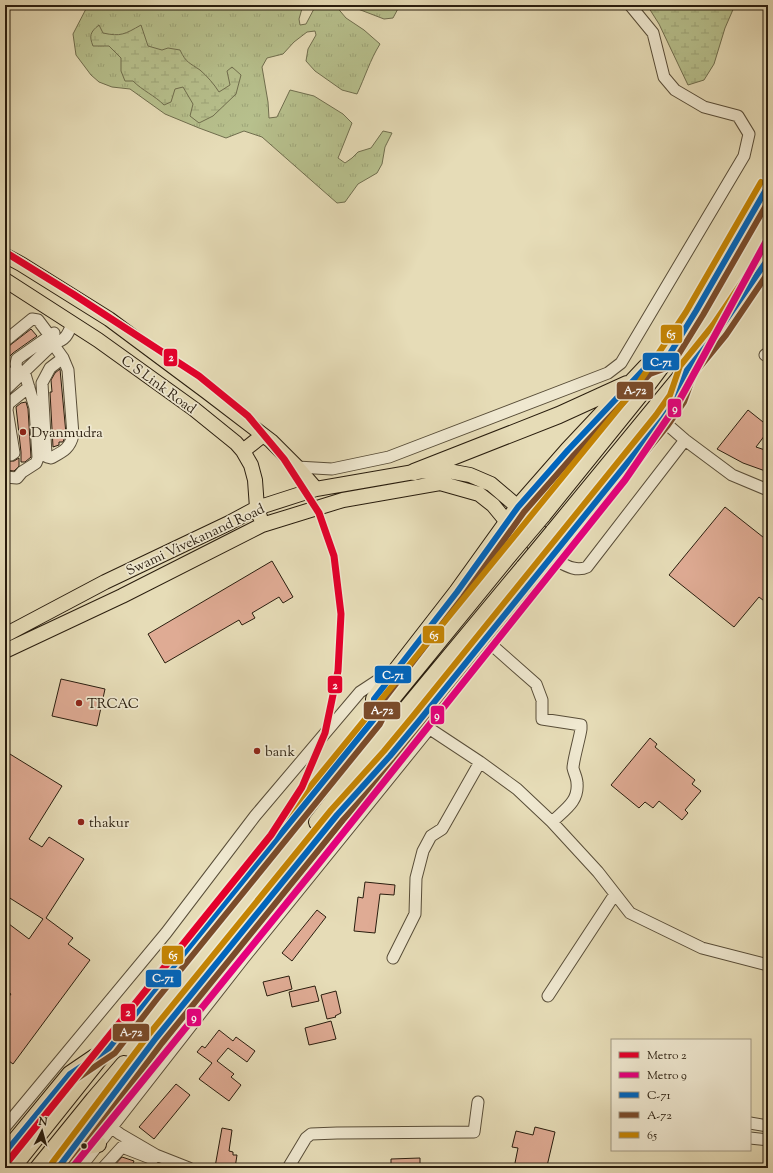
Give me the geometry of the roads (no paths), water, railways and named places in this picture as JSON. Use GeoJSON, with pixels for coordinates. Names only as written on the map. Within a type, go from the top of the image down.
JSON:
{"type":"FeatureCollection","features":[{"type":"Feature","properties":{"kind":"highway"},"geometry":{"type":"LineString","coordinates":[[12,1168],[151,994],[642,392],[666,360],[696,311],[768,186]]}},
{"type":"Feature","properties":{"kind":"highway"},"geometry":{"type":"LineString","coordinates":[[38,1168],[120,1069],[394,724],[687,370],[719,330],[768,259]]}},
{"type":"Feature","properties":{"kind":"highway"},"geometry":{"type":"LineString","coordinates":[[374,720],[374,699],[457,592],[518,507],[568,450],[646,367],[666,360]]}},
{"type":"Feature","properties":{"kind":"highway"},"geometry":{"type":"LineString","coordinates":[[58,1168],[156,1038],[337,815],[390,756],[424,725],[485,639],[662,420],[677,399],[687,370]]}},
{"type":"Feature","properties":{"kind":"highway"},"geometry":{"type":"LineString","coordinates":[[414,472],[559,415],[635,380]]}},
{"type":"Feature","properties":{"kind":"highway"},"geometry":{"type":"LineString","coordinates":[[394,724],[424,725]]}},
{"type":"Feature","properties":{"kind":"highway"},"geometry":{"type":"LineString","coordinates":[[5,1153],[70,1074],[109,1048]]}},
{"type":"Feature","properties":{"kind":"highway"},"geometry":{"type":"LineString","coordinates":[[97,1117],[120,1069]]}},
{"type":"Feature","properties":{"kind":"highway"},"geometry":{"type":"LineString","coordinates":[[74,1148],[98,1144]]}},
{"type":"Feature","properties":{"kind":"main road","name":"C S Link Road"},"geometry":{"type":"LineString","coordinates":[[8,258],[21,264],[109,319],[263,435],[297,466],[316,489]]}},
{"type":"Feature","properties":{"kind":"main road","name":"C S Link Road"},"geometry":{"type":"LineString","coordinates":[[5,280],[98,340],[194,409],[236,443],[243,451],[251,465],[255,480],[256,508],[262,525]]}},
{"type":"Feature","properties":{"kind":"main road"},"geometry":{"type":"LineString","coordinates":[[243,451],[263,435]]}},
{"type":"Feature","properties":{"kind":"main road","name":"Swami Vivekanand Road"},"geometry":{"type":"LineString","coordinates":[[5,635],[105,582],[229,523],[256,508],[316,489],[414,472],[443,470],[470,475],[491,484],[518,507],[554,555]]}},
{"type":"Feature","properties":{"kind":"main road","name":"Swami Vivekanand Road"},"geometry":{"type":"LineString","coordinates":[[5,652],[122,596],[262,525],[343,500],[440,483],[479,494],[493,505],[507,522],[554,555]]}},
{"type":"Feature","properties":{"kind":"street"},"geometry":{"type":"LineString","coordinates":[[297,466],[332,469],[389,457],[608,373],[621,363],[744,156],[749,134],[738,116],[704,107],[675,90],[664,77],[653,33],[630,5]]}},
{"type":"Feature","properties":{"kind":"street"},"geometry":{"type":"LineString","coordinates":[[5,390],[24,372],[53,339],[60,316]]}},
{"type":"Feature","properties":{"kind":"street"},"geometry":{"type":"LineString","coordinates":[[5,341],[32,319],[38,320],[53,339],[63,358],[68,370],[73,435],[72,443],[66,450],[51,458],[47,457],[46,454],[42,383],[50,368],[63,358]]}},
{"type":"Feature","properties":{"kind":"street"},"geometry":{"type":"LineString","coordinates":[[5,380],[16,371],[17,359],[53,339],[61,341],[72,324]]}},
{"type":"Feature","properties":{"kind":"street"},"geometry":{"type":"LineString","coordinates":[[5,477],[17,478],[22,472],[36,463],[38,458],[35,408],[24,372]]}},
{"type":"Feature","properties":{"kind":"street"},"geometry":{"type":"LineString","coordinates":[[5,454],[11,455],[14,453],[7,410],[8,404],[28,387]]}},
{"type":"Feature","properties":{"kind":"street"},"geometry":{"type":"LineString","coordinates":[[662,420],[685,440],[732,475],[768,490]]}},
{"type":"Feature","properties":{"kind":"street"},"geometry":{"type":"LineString","coordinates":[[554,555],[575,569],[583,569],[587,567],[685,440]]}},
{"type":"Feature","properties":{"kind":"street"},"geometry":{"type":"LineString","coordinates":[[485,639],[536,684],[542,700],[542,719],[581,725],[573,768],[576,775],[578,790],[575,798],[552,822]]}},
{"type":"Feature","properties":{"kind":"street"},"geometry":{"type":"LineString","coordinates":[[5,1127],[34,1090],[166,933],[255,816],[360,692],[400,665]]}},
{"type":"Feature","properties":{"kind":"street"},"geometry":{"type":"LineString","coordinates":[[80,1168],[424,725],[480,762],[517,789],[552,822],[598,872],[630,912],[702,948],[768,965]]}},
{"type":"Feature","properties":{"kind":"street"},"geometry":{"type":"LineString","coordinates":[[393,958],[415,914],[416,878],[423,851],[430,836],[442,828],[446,822],[480,762]]}},
{"type":"Feature","properties":{"kind":"street"},"geometry":{"type":"LineString","coordinates":[[548,996],[615,894]]}},
{"type":"Feature","properties":{"kind":"street"},"geometry":{"type":"LineString","coordinates":[[288,1168],[306,1138],[311,1134],[474,1132],[478,1102]]}},
{"type":"Feature","properties":{"kind":"street"},"geometry":{"type":"LineString","coordinates":[[97,1117],[111,1127],[124,1142],[175,1168]]}},
{"type":"Feature","properties":{"kind":"street"},"geometry":{"type":"LineString","coordinates":[[751,1123],[768,1126]]}},
{"type":"Feature","properties":{"kind":"street"},"geometry":{"type":"LineString","coordinates":[[751,1138],[768,1140]]}},
{"type":"Feature","properties":{"kind":"street"},"geometry":{"type":"LineString","coordinates":[[104,1168],[124,1142]]}},
{"type":"Feature","properties":{"kind":"street"},"geometry":{"type":"LineString","coordinates":[[124,1142],[189,1168]]}},
{"type":"Feature","properties":{"kind":"metro line","name":"9"},"geometry":{"type":"LineString","coordinates":[[72,1168],[316,867],[625,480],[678,403],[768,238]]}},
{"type":"Feature","properties":{"kind":"metro line","name":"2"},"geometry":{"type":"LineString","coordinates":[[5,252],[73,294],[199,376],[248,416],[284,459],[319,513],[334,556],[341,614],[338,671],[325,733],[302,787],[271,835],[5,1165]]}},
{"type":"Feature","properties":{"kind":"place","name":"Dyanmudra"},"geometry":{"type":"Point","coordinates":[23,432]}},
{"type":"Feature","properties":{"kind":"place","name":"TRCAC"},"geometry":{"type":"Point","coordinates":[79,703]}},
{"type":"Feature","properties":{"kind":"place","name":"bank"},"geometry":{"type":"Point","coordinates":[257,751]}},
{"type":"Feature","properties":{"kind":"place","name":"thakur"},"geometry":{"type":"Point","coordinates":[81,822]}}]}
